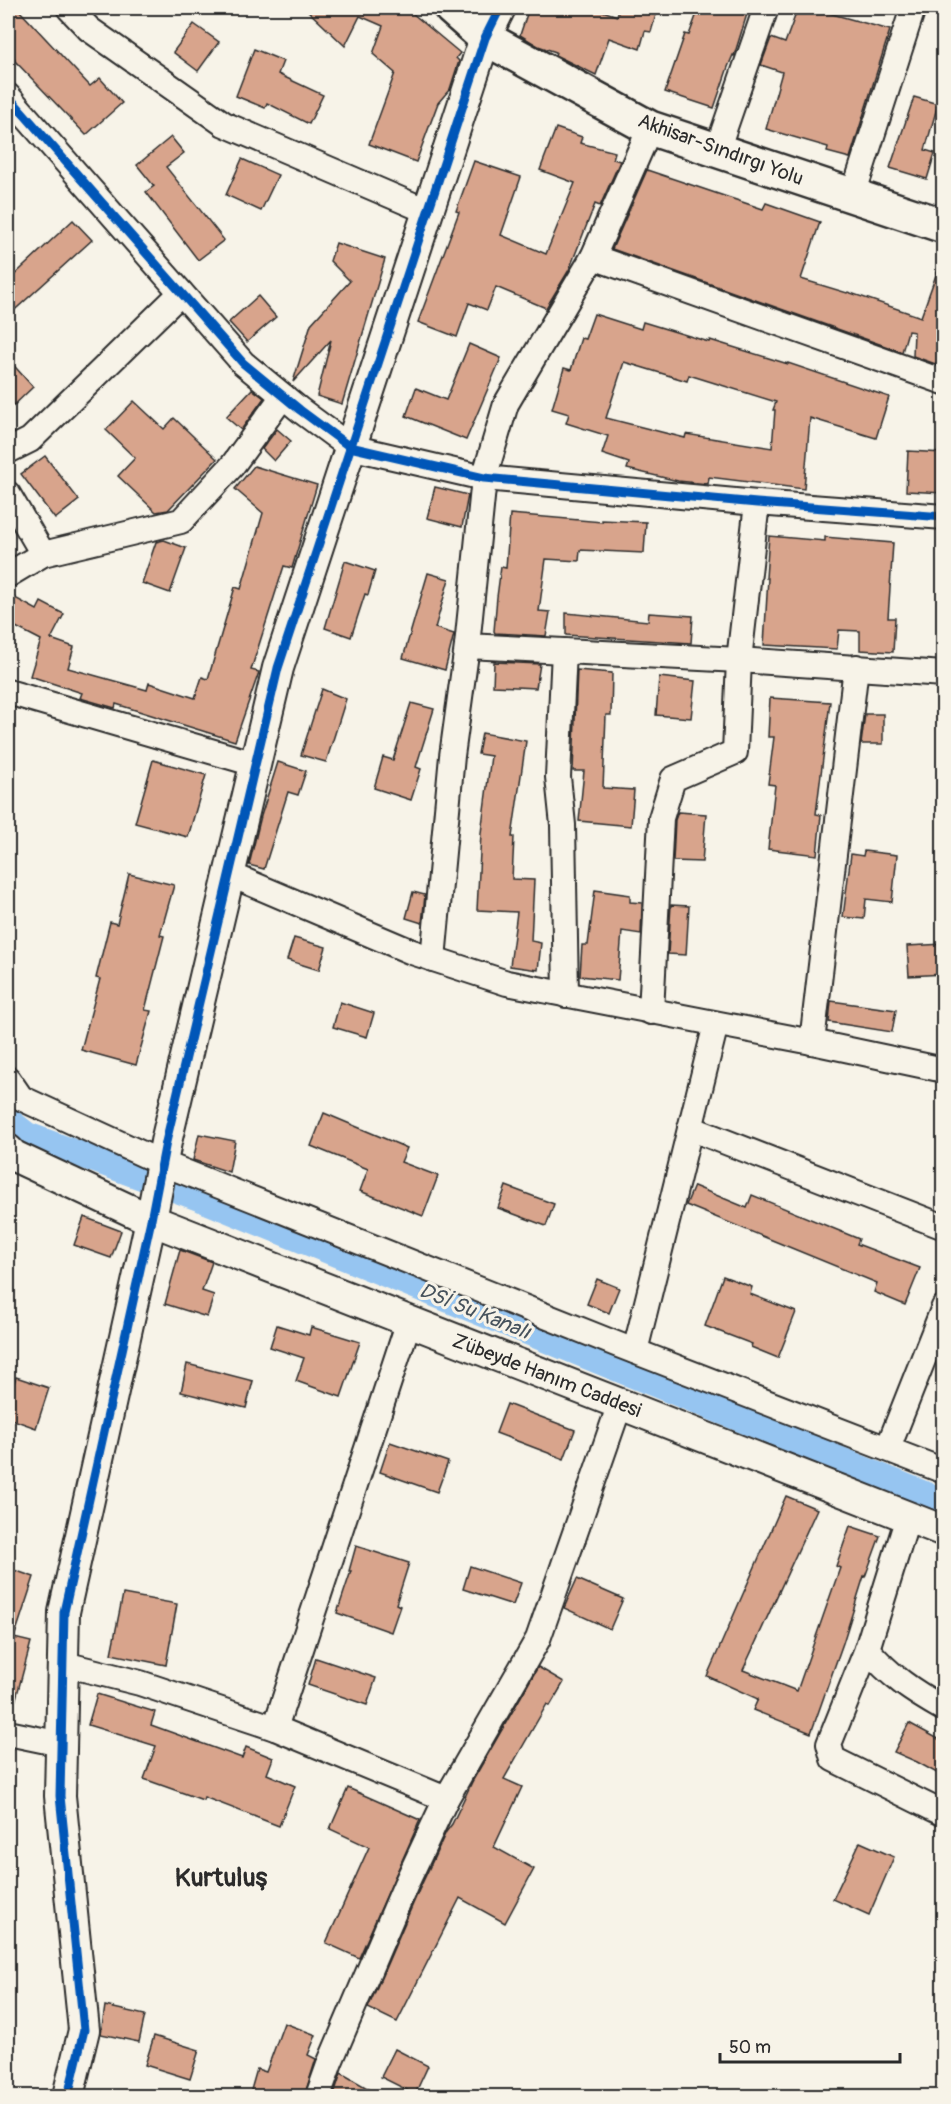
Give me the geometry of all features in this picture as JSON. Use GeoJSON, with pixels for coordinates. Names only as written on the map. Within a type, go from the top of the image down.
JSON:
{"type":"FeatureCollection","features":[{"type":"Feature","properties":{"kind":"main road","name":"Akhisar-Sındırgı Yolu"},"geometry":{"type":"LineString","coordinates":[[451,8],[485,38],[650,128],[944,226]]}},
{"type":"Feature","properties":{"kind":"street"},"geometry":{"type":"LineString","coordinates":[[69,8],[88,29],[224,124],[427,211]]}},
{"type":"Feature","properties":{"kind":"street"},"geometry":{"type":"LineString","coordinates":[[68,2097],[84,2030],[60,1796],[64,1612],[162,1163],[278,668],[485,38],[500,8]]}},
{"type":"Feature","properties":{"kind":"street"},"geometry":{"type":"LineString","coordinates":[[717,150],[766,8]]}},
{"type":"Feature","properties":{"kind":"street"},"geometry":{"type":"LineString","coordinates":[[853,195],[913,8]]}},
{"type":"Feature","properties":{"kind":"street"},"geometry":{"type":"LineString","coordinates":[[8,96],[243,363],[350,447],[484,478],[757,503],[944,517]]}},
{"type":"Feature","properties":{"kind":"street"},"geometry":{"type":"LineString","coordinates":[[433,959],[452,756],[467,646],[484,478],[506,404],[593,257],[650,128]]}},
{"type":"Feature","properties":{"kind":"street"},"geometry":{"type":"LineString","coordinates":[[593,257],[944,382]]}},
{"type":"Feature","properties":{"kind":"street"},"geometry":{"type":"LineString","coordinates":[[8,451],[30,440],[181,293]]}},
{"type":"Feature","properties":{"kind":"street"},"geometry":{"type":"LineString","coordinates":[[8,575],[43,554],[181,521],[232,466],[283,396]]}},
{"type":"Feature","properties":{"kind":"street"},"geometry":{"type":"LineString","coordinates":[[8,494],[43,554]]}},
{"type":"Feature","properties":{"kind":"street"},"geometry":{"type":"LineString","coordinates":[[651,1011],[661,818],[673,778],[735,752],[739,660],[757,503]]}},
{"type":"Feature","properties":{"kind":"street"},"geometry":{"type":"LineString","coordinates":[[467,646],[739,660],[944,674]]}},
{"type":"Feature","properties":{"kind":"street"},"geometry":{"type":"LineString","coordinates":[[564,651],[558,777],[563,825],[566,995]]}},
{"type":"Feature","properties":{"kind":"street"},"geometry":{"type":"LineString","coordinates":[[812,1042],[856,667]]}},
{"type":"Feature","properties":{"kind":"street"},"geometry":{"type":"LineString","coordinates":[[8,692],[255,764]]}},
{"type":"Feature","properties":{"kind":"street"},"geometry":{"type":"LineString","coordinates":[[229,874],[433,959],[507,983],[944,1070]]}},
{"type":"Feature","properties":{"kind":"street"},"geometry":{"type":"LineString","coordinates":[[634,1351],[716,1024]]}},
{"type":"Feature","properties":{"kind":"street"},"geometry":{"type":"LineString","coordinates":[[8,1079],[21,1098],[162,1163],[634,1351],[944,1471]]}},
{"type":"Feature","properties":{"kind":"street"},"geometry":{"type":"LineString","coordinates":[[690,1128],[944,1227]]}},
{"type":"Feature","properties":{"kind":"street","name":"Zübeyde Hanım Caddesi"},"geometry":{"type":"LineString","coordinates":[[8,1150],[14,1156],[151,1220],[944,1531]]}},
{"type":"Feature","properties":{"kind":"street"},"geometry":{"type":"LineString","coordinates":[[888,1448],[944,1307]]}},
{"type":"Feature","properties":{"kind":"street"},"geometry":{"type":"LineString","coordinates":[[275,1728],[409,1321]]}},
{"type":"Feature","properties":{"kind":"street"},"geometry":{"type":"LineString","coordinates":[[318,2097],[330,2062],[446,1799],[538,1639],[621,1404]]}},
{"type":"Feature","properties":{"kind":"street"},"geometry":{"type":"LineString","coordinates":[[908,1517],[867,1649],[829,1744],[833,1759],[944,1814]]}},
{"type":"Feature","properties":{"kind":"street"},"geometry":{"type":"LineString","coordinates":[[867,1649],[885,1671],[914,1692],[944,1709]]}},
{"type":"Feature","properties":{"kind":"street"},"geometry":{"type":"LineString","coordinates":[[64,1664],[140,1683],[275,1728],[446,1799]]}},
{"type":"Feature","properties":{"kind":"street"},"geometry":{"type":"LineString","coordinates":[[8,1733],[61,1744]]}},
{"type":"Feature","properties":{"kind":"building"},"geometry":{"type":"Polygon","coordinates":[[[8,8],[17,8],[90,86],[100,78],[122,103],[86,135],[14,60],[8,50],[8,8]]]}},
{"type":"Feature","properties":{"kind":"building"},"geometry":{"type":"Polygon","coordinates":[[[305,8],[406,8],[460,53],[456,58],[459,61],[450,89],[438,103],[416,162],[369,144],[395,73],[373,54],[383,26],[360,16],[345,46],[305,8]]]}},
{"type":"Feature","properties":{"kind":"building"},"geometry":{"type":"Polygon","coordinates":[[[529,8],[594,8],[617,16],[619,8],[658,8],[651,32],[645,31],[640,49],[609,38],[596,75],[520,35],[529,8]]]}},
{"type":"Feature","properties":{"kind":"building"},"geometry":{"type":"Polygon","coordinates":[[[699,8],[729,8],[747,14],[714,108],[665,92],[685,34],[689,35],[699,8]]]}},
{"type":"Feature","properties":{"kind":"building"},"geometry":{"type":"Polygon","coordinates":[[[798,8],[827,8],[825,12],[890,30],[850,158],[827,152],[828,147],[766,129],[782,72],[761,65],[771,38],[785,43],[798,8]]]}},
{"type":"Feature","properties":{"kind":"building"},"geometry":{"type":"Polygon","coordinates":[[[194,24],[219,42],[198,71],[173,52],[194,24]]]}},
{"type":"Feature","properties":{"kind":"building"},"geometry":{"type":"Polygon","coordinates":[[[254,49],[283,61],[278,74],[323,95],[309,124],[267,103],[265,108],[236,96],[254,49]]]}},
{"type":"Feature","properties":{"kind":"building"},"geometry":{"type":"Polygon","coordinates":[[[914,97],[938,104],[925,150],[935,153],[927,179],[890,168],[914,97]]]}},
{"type":"Feature","properties":{"kind":"building"},"geometry":{"type":"Polygon","coordinates":[[[556,128],[582,137],[580,143],[615,152],[613,159],[620,161],[600,206],[595,204],[569,270],[546,308],[496,287],[487,310],[469,303],[457,337],[418,322],[459,212],[456,211],[474,161],[521,177],[501,235],[546,254],[575,183],[540,170],[556,128]]]}},
{"type":"Feature","properties":{"kind":"building"},"geometry":{"type":"Polygon","coordinates":[[[171,137],[184,153],[166,167],[224,240],[198,260],[146,192],[154,186],[137,165],[171,137]]]}},
{"type":"Feature","properties":{"kind":"building"},"geometry":{"type":"Polygon","coordinates":[[[242,159],[278,175],[261,211],[226,195],[242,159]]]}},
{"type":"Feature","properties":{"kind":"building"},"geometry":{"type":"Polygon","coordinates":[[[647,170],[763,209],[766,203],[820,222],[801,279],[921,317],[941,261],[944,261],[944,367],[913,356],[914,332],[908,331],[902,352],[612,249],[647,170]]]}},
{"type":"Feature","properties":{"kind":"building"},"geometry":{"type":"Polygon","coordinates":[[[73,220],[92,240],[8,316],[8,281],[73,220]]]}},
{"type":"Feature","properties":{"kind":"building"},"geometry":{"type":"Polygon","coordinates":[[[336,243],[385,259],[342,404],[317,396],[331,340],[293,382],[311,324],[350,281],[330,261],[336,243]]]}},
{"type":"Feature","properties":{"kind":"building"},"geometry":{"type":"Polygon","coordinates":[[[258,296],[276,317],[247,342],[229,322],[258,296]]]}},
{"type":"Feature","properties":{"kind":"building"},"geometry":{"type":"Polygon","coordinates":[[[594,314],[641,329],[643,322],[788,363],[889,397],[876,438],[810,418],[804,489],[709,477],[708,484],[678,481],[627,469],[629,463],[602,454],[608,436],[566,423],[569,414],[552,409],[564,368],[571,370],[581,338],[585,339],[594,314]],[[624,362],[606,418],[685,438],[686,434],[772,448],[775,410],[773,410],[776,402],[689,375],[687,381],[624,362]]]}},
{"type":"Feature","properties":{"kind":"building"},"geometry":{"type":"Polygon","coordinates":[[[469,344],[501,358],[466,440],[406,416],[416,388],[446,400],[469,344]]]}},
{"type":"Feature","properties":{"kind":"building"},"geometry":{"type":"Polygon","coordinates":[[[8,359],[33,387],[8,411],[8,359]]]}},
{"type":"Feature","properties":{"kind":"building"},"geometry":{"type":"Polygon","coordinates":[[[252,389],[264,398],[241,430],[226,417],[252,389]]]}},
{"type":"Feature","properties":{"kind":"building"},"geometry":{"type":"Polygon","coordinates":[[[134,401],[164,429],[174,418],[217,459],[168,510],[156,512],[118,476],[135,458],[106,430],[134,401]]]}},
{"type":"Feature","properties":{"kind":"building"},"geometry":{"type":"Polygon","coordinates":[[[277,429],[291,441],[274,461],[262,449],[277,429]]]}},
{"type":"Feature","properties":{"kind":"building"},"geometry":{"type":"Polygon","coordinates":[[[908,451],[944,453],[944,493],[906,491],[908,451]]]}},
{"type":"Feature","properties":{"kind":"building"},"geometry":{"type":"Polygon","coordinates":[[[45,456],[79,500],[55,519],[21,474],[45,456]]]}},
{"type":"Feature","properties":{"kind":"building"},"geometry":{"type":"Polygon","coordinates":[[[254,466],[317,485],[292,568],[284,566],[251,670],[259,672],[235,741],[116,704],[115,708],[80,698],[82,693],[30,676],[41,640],[8,623],[8,594],[37,610],[41,602],[64,614],[51,639],[74,647],[68,668],[147,690],[149,683],[195,698],[202,677],[208,679],[235,587],[241,589],[263,513],[235,489],[254,466]]]}},
{"type":"Feature","properties":{"kind":"building"},"geometry":{"type":"Polygon","coordinates":[[[435,487],[468,495],[462,527],[427,518],[435,487]]]}},
{"type":"Feature","properties":{"kind":"building"},"geometry":{"type":"Polygon","coordinates":[[[510,514],[602,522],[602,520],[646,522],[644,553],[580,550],[579,561],[546,559],[539,611],[550,612],[546,636],[495,633],[501,567],[506,568],[510,514]]]}},
{"type":"Feature","properties":{"kind":"building"},"geometry":{"type":"Polygon","coordinates":[[[769,536],[825,541],[825,537],[893,543],[888,618],[895,618],[893,652],[860,650],[860,631],[839,630],[837,649],[764,645],[769,536]]]}},
{"type":"Feature","properties":{"kind":"building"},"geometry":{"type":"Polygon","coordinates":[[[164,540],[186,548],[170,593],[142,583],[156,542],[164,540]]]}},
{"type":"Feature","properties":{"kind":"building"},"geometry":{"type":"Polygon","coordinates":[[[345,561],[375,571],[351,637],[325,628],[345,561]]]}},
{"type":"Feature","properties":{"kind":"building"},"geometry":{"type":"Polygon","coordinates":[[[428,573],[449,579],[435,628],[454,634],[445,670],[403,658],[428,573]]]}},
{"type":"Feature","properties":{"kind":"building"},"geometry":{"type":"Polygon","coordinates":[[[566,613],[648,621],[649,613],[693,616],[691,643],[566,635],[566,613]]]}},
{"type":"Feature","properties":{"kind":"building"},"geometry":{"type":"Polygon","coordinates":[[[494,662],[540,664],[536,688],[493,686],[494,662]]]}},
{"type":"Feature","properties":{"kind":"building"},"geometry":{"type":"Polygon","coordinates":[[[577,670],[612,673],[611,715],[606,715],[603,788],[634,790],[631,826],[579,821],[584,771],[573,771],[577,670]]]}},
{"type":"Feature","properties":{"kind":"building"},"geometry":{"type":"Polygon","coordinates":[[[659,677],[695,681],[691,718],[656,715],[659,677]]]}},
{"type":"Feature","properties":{"kind":"building"},"geometry":{"type":"Polygon","coordinates":[[[322,689],[346,699],[326,762],[301,755],[322,689]]]}},
{"type":"Feature","properties":{"kind":"building"},"geometry":{"type":"Polygon","coordinates":[[[770,698],[830,702],[816,814],[821,815],[817,855],[768,849],[775,785],[768,784],[774,737],[768,737],[770,698]]]}},
{"type":"Feature","properties":{"kind":"building"},"geometry":{"type":"Polygon","coordinates":[[[411,703],[434,709],[416,767],[421,769],[411,800],[374,788],[383,757],[393,760],[411,703]]]}},
{"type":"Feature","properties":{"kind":"building"},"geometry":{"type":"Polygon","coordinates":[[[865,714],[883,714],[883,744],[861,744],[865,714]]]}},
{"type":"Feature","properties":{"kind":"building"},"geometry":{"type":"Polygon","coordinates":[[[482,733],[526,741],[512,837],[514,837],[512,879],[534,880],[531,941],[541,943],[538,970],[510,966],[517,912],[477,910],[481,833],[491,756],[478,754],[482,733]]]}},
{"type":"Feature","properties":{"kind":"building"},"geometry":{"type":"Polygon","coordinates":[[[153,760],[206,775],[188,837],[135,823],[153,760]]]}},
{"type":"Feature","properties":{"kind":"building"},"geometry":{"type":"Polygon","coordinates":[[[278,762],[306,771],[298,795],[288,792],[264,869],[249,865],[278,762]]]}},
{"type":"Feature","properties":{"kind":"building"},"geometry":{"type":"Polygon","coordinates":[[[678,812],[706,814],[702,862],[673,861],[675,820],[678,812]]]}},
{"type":"Feature","properties":{"kind":"building"},"geometry":{"type":"Polygon","coordinates":[[[864,851],[897,855],[892,902],[866,899],[864,919],[843,917],[851,854],[863,856],[864,851]]]}},
{"type":"Feature","properties":{"kind":"building"},"geometry":{"type":"Polygon","coordinates":[[[129,874],[174,885],[160,935],[164,936],[145,1010],[151,1011],[136,1065],[81,1050],[100,979],[96,978],[110,922],[117,924],[129,874]]]}},
{"type":"Feature","properties":{"kind":"building"},"geometry":{"type":"Polygon","coordinates":[[[595,890],[630,895],[630,902],[642,903],[641,934],[622,931],[618,980],[580,976],[582,945],[588,945],[595,890]]]}},
{"type":"Feature","properties":{"kind":"building"},"geometry":{"type":"Polygon","coordinates":[[[413,892],[425,895],[422,923],[406,918],[413,892]]]}},
{"type":"Feature","properties":{"kind":"building"},"geometry":{"type":"Polygon","coordinates":[[[671,905],[689,906],[686,955],[668,954],[671,905]]]}},
{"type":"Feature","properties":{"kind":"building"},"geometry":{"type":"Polygon","coordinates":[[[294,938],[326,947],[319,970],[287,960],[294,938]]]}},
{"type":"Feature","properties":{"kind":"building"},"geometry":{"type":"Polygon","coordinates":[[[944,944],[944,974],[909,976],[907,946],[944,944]]]}},
{"type":"Feature","properties":{"kind":"building"},"geometry":{"type":"Polygon","coordinates":[[[831,1001],[896,1010],[892,1032],[829,1022],[831,1001]]]}},
{"type":"Feature","properties":{"kind":"building"},"geometry":{"type":"Polygon","coordinates":[[[340,1002],[374,1013],[367,1037],[333,1027],[340,1002]]]}},
{"type":"Feature","properties":{"kind":"building"},"geometry":{"type":"Polygon","coordinates":[[[324,1113],[407,1148],[401,1162],[438,1176],[423,1216],[360,1191],[368,1169],[311,1146],[324,1113]]]}},
{"type":"Feature","properties":{"kind":"building"},"geometry":{"type":"Polygon","coordinates":[[[199,1134],[235,1141],[229,1172],[193,1160],[199,1134]]]}},
{"type":"Feature","properties":{"kind":"building"},"geometry":{"type":"Polygon","coordinates":[[[506,1186],[554,1204],[546,1226],[498,1208],[506,1186]]]}},
{"type":"Feature","properties":{"kind":"building"},"geometry":{"type":"Polygon","coordinates":[[[694,1186],[747,1208],[752,1195],[859,1239],[857,1244],[920,1268],[905,1305],[874,1292],[877,1283],[686,1205],[694,1186]]]}},
{"type":"Feature","properties":{"kind":"building"},"geometry":{"type":"Polygon","coordinates":[[[84,1217],[121,1231],[111,1258],[74,1245],[84,1217]]]}},
{"type":"Feature","properties":{"kind":"building"},"geometry":{"type":"Polygon","coordinates":[[[180,1250],[212,1262],[202,1291],[214,1295],[207,1317],[165,1304],[180,1250]]]}},
{"type":"Feature","properties":{"kind":"building"},"geometry":{"type":"Polygon","coordinates":[[[723,1276],[752,1287],[750,1294],[796,1312],[778,1358],[751,1347],[752,1344],[705,1326],[723,1276]]]}},
{"type":"Feature","properties":{"kind":"building"},"geometry":{"type":"Polygon","coordinates":[[[597,1279],[619,1288],[609,1313],[587,1304],[597,1279]]]}},
{"type":"Feature","properties":{"kind":"building"},"geometry":{"type":"Polygon","coordinates":[[[277,1325],[309,1335],[311,1327],[360,1342],[341,1397],[296,1381],[304,1358],[270,1347],[277,1325]]]}},
{"type":"Feature","properties":{"kind":"building"},"geometry":{"type":"Polygon","coordinates":[[[187,1364],[253,1381],[246,1408],[181,1392],[187,1364]]]}},
{"type":"Feature","properties":{"kind":"building"},"geometry":{"type":"Polygon","coordinates":[[[16,1377],[49,1388],[36,1428],[8,1418],[8,1401],[16,1377]]]}},
{"type":"Feature","properties":{"kind":"building"},"geometry":{"type":"Polygon","coordinates":[[[507,1404],[575,1430],[564,1459],[496,1433],[507,1404]]]}},
{"type":"Feature","properties":{"kind":"building"},"geometry":{"type":"Polygon","coordinates":[[[390,1442],[448,1462],[437,1492],[380,1472],[390,1442]]]}},
{"type":"Feature","properties":{"kind":"building"},"geometry":{"type":"Polygon","coordinates":[[[786,1496],[817,1509],[743,1670],[797,1691],[840,1568],[836,1566],[850,1526],[880,1536],[864,1576],[811,1733],[753,1710],[758,1699],[707,1676],[786,1496]]]}},
{"type":"Feature","properties":{"kind":"building"},"geometry":{"type":"Polygon","coordinates":[[[356,1546],[409,1563],[396,1604],[400,1606],[391,1632],[337,1613],[351,1571],[349,1571],[356,1546]]]}},
{"type":"Feature","properties":{"kind":"building"},"geometry":{"type":"Polygon","coordinates":[[[470,1566],[521,1583],[513,1605],[463,1589],[470,1566]]]}},
{"type":"Feature","properties":{"kind":"building"},"geometry":{"type":"Polygon","coordinates":[[[8,1568],[34,1577],[14,1638],[31,1642],[14,1706],[8,1705],[8,1568]]]}},
{"type":"Feature","properties":{"kind":"building"},"geometry":{"type":"Polygon","coordinates":[[[577,1579],[623,1599],[610,1629],[564,1608],[577,1579]]]}},
{"type":"Feature","properties":{"kind":"building"},"geometry":{"type":"Polygon","coordinates":[[[123,1594],[177,1604],[166,1665],[111,1654],[123,1594]]]}},
{"type":"Feature","properties":{"kind":"building"},"geometry":{"type":"Polygon","coordinates":[[[316,1658],[376,1678],[367,1705],[308,1685],[316,1658]]]}},
{"type":"Feature","properties":{"kind":"building"},"geometry":{"type":"Polygon","coordinates":[[[538,1667],[564,1682],[550,1706],[547,1704],[504,1779],[522,1787],[494,1847],[534,1869],[505,1923],[460,1898],[397,2022],[368,2008],[446,1832],[538,1667]]]}},
{"type":"Feature","properties":{"kind":"building"},"geometry":{"type":"Polygon","coordinates":[[[97,1694],[155,1712],[151,1725],[242,1758],[246,1747],[273,1758],[267,1774],[295,1786],[279,1826],[204,1797],[203,1800],[144,1779],[156,1746],[88,1725],[97,1694]]]}},
{"type":"Feature","properties":{"kind":"building"},"geometry":{"type":"Polygon","coordinates":[[[909,1723],[944,1742],[944,1777],[894,1752],[909,1723]]]}},
{"type":"Feature","properties":{"kind":"building"},"geometry":{"type":"Polygon","coordinates":[[[348,1788],[420,1820],[359,1958],[326,1943],[369,1847],[330,1829],[348,1788]]]}},
{"type":"Feature","properties":{"kind":"building"},"geometry":{"type":"Polygon","coordinates":[[[860,1842],[894,1857],[869,1915],[833,1899],[860,1842]]]}},
{"type":"Feature","properties":{"kind":"building"},"geometry":{"type":"Polygon","coordinates":[[[105,2006],[145,2015],[139,2042],[101,2034],[105,2006]]]}},
{"type":"Feature","properties":{"kind":"building"},"geometry":{"type":"Polygon","coordinates":[[[284,2023],[316,2035],[308,2055],[316,2059],[304,2097],[249,2097],[257,2069],[266,2072],[284,2023]]]}},
{"type":"Feature","properties":{"kind":"building"},"geometry":{"type":"Polygon","coordinates":[[[154,2036],[199,2050],[190,2079],[145,2065],[154,2036]]]}},
{"type":"Feature","properties":{"kind":"building"},"geometry":{"type":"Polygon","coordinates":[[[395,2049],[428,2066],[415,2094],[381,2077],[395,2049]]]}},
{"type":"Feature","properties":{"kind":"building"},"geometry":{"type":"Polygon","coordinates":[[[341,2073],[383,2097],[333,2097],[341,2073]]]}},
{"type":"Feature","properties":{"kind":"waterway","name":"DSİ Su Kanalı"},"geometry":{"type":"LineString","coordinates":[[8,1120],[27,1135],[199,1198],[944,1502]]}},
{"type":"Feature","properties":{"kind":"cycle path"},"geometry":{"type":"LineString","coordinates":[[68,2096],[84,2030],[60,1796],[64,1612],[151,1220],[166,1142],[278,668],[485,38],[500,8]]}},
{"type":"Feature","properties":{"kind":"cycle path"},"geometry":{"type":"LineString","coordinates":[[8,96],[243,363],[350,447],[484,478],[757,503],[944,517]]}},
{"type":"Feature","properties":{"kind":"district","name":"Kurtuluş"},"geometry":{"type":"Point","coordinates":[221,1877]}}]}
